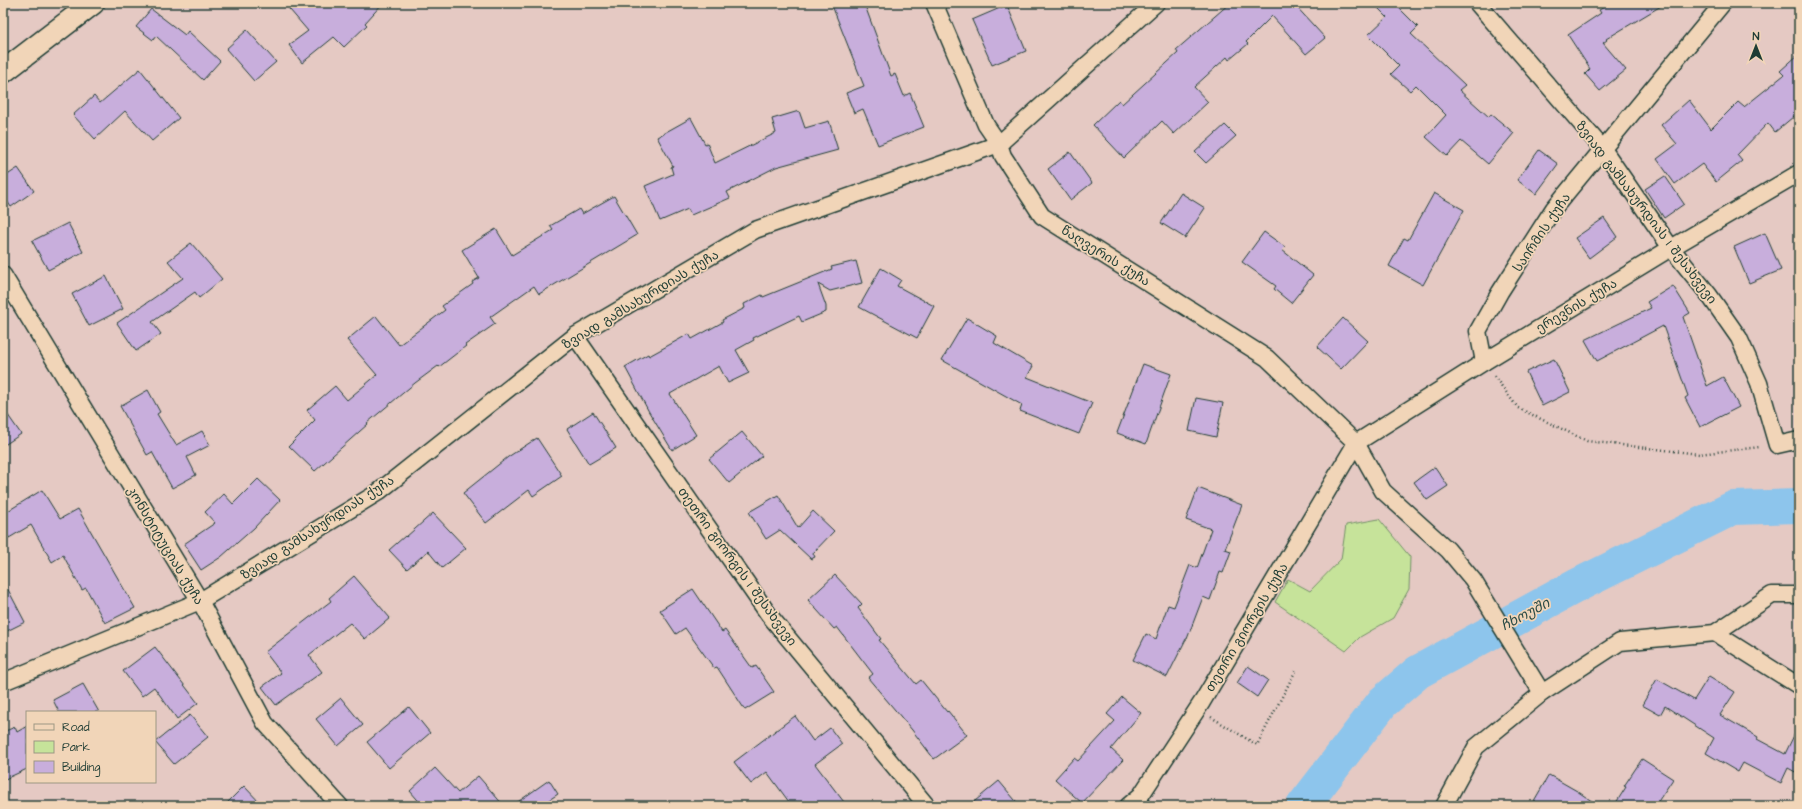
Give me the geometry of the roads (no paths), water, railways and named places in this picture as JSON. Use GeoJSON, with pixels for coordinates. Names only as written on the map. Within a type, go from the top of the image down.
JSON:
{"type":"FeatureCollection","features":[{"type":"Feature","properties":{"kind":"main road"},"geometry":{"type":"LineString","coordinates":[[3,72],[93,3]]}},
{"type":"Feature","properties":{"kind":"street","name":"წაღვერის ქუჩა"},"geometry":{"type":"LineString","coordinates":[[934,3],[986,125],[999,144],[1003,156],[1042,216],[1268,358],[1356,443],[1383,491],[1448,550],[1473,580],[1542,693]]}},
{"type":"Feature","properties":{"kind":"street","name":"ზვიად გამსახურდიას ქუჩა"},"geometry":{"type":"LineString","coordinates":[[3,682],[200,601],[377,493],[576,336],[755,230],[999,144],[1156,3]]}},
{"type":"Feature","properties":{"kind":"street","name":"ზვიად გამსახურდიას I შესახვევი"},"geometry":{"type":"LineString","coordinates":[[1478,3],[1603,149],[1671,248],[1709,295],[1739,338],[1760,383],[1777,445],[1799,440]]}},
{"type":"Feature","properties":{"kind":"street","name":"საირმის ქუჩა"},"geometry":{"type":"LineString","coordinates":[[1484,362],[1478,331],[1500,292],[1554,208],[1723,3]]}},
{"type":"Feature","properties":{"kind":"street","name":"ერევნის ქუჩა"},"geometry":{"type":"LineString","coordinates":[[1356,443],[1484,362],[1671,248],[1799,173]]}},
{"type":"Feature","properties":{"kind":"street","name":"კონსტიტუციას ქუჩა"},"geometry":{"type":"LineString","coordinates":[[3,275],[200,601],[266,723],[340,806]]}},
{"type":"Feature","properties":{"kind":"street","name":"თეთრი გიორგის I შესახვევი"},"geometry":{"type":"LineString","coordinates":[[576,336],[770,614],[926,806]]}},
{"type":"Feature","properties":{"kind":"street","name":"თეთრი გიორგის ქუჩა"},"geometry":{"type":"LineString","coordinates":[[1128,806],[1142,795],[1198,709],[1356,443]]}},
{"type":"Feature","properties":{"kind":"street"},"geometry":{"type":"LineString","coordinates":[[1444,806],[1476,747],[1542,693],[1620,642],[1715,633],[1772,595],[1799,595]]}},
{"type":"Feature","properties":{"kind":"street"},"geometry":{"type":"LineString","coordinates":[[1715,633],[1799,686]]}},
{"type":"Feature","properties":{"kind":"waterway","name":"ჩხოუში"},"geometry":{"type":"LineString","coordinates":[[1303,806],[1383,702],[1418,672],[1578,585],[1733,508],[1799,506]]}}]}
